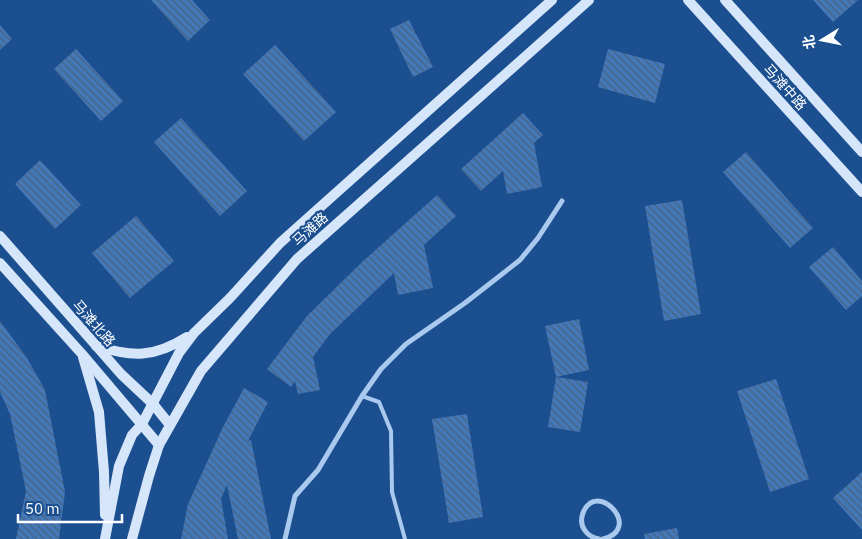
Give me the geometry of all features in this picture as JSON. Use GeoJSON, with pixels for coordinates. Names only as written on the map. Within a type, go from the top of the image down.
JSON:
{"type":"FeatureCollection","features":[{"type":"Feature","properties":{"kind":"main road","name":"马滩路"},"geometry":{"type":"LineString","coordinates":[[105,537],[118,466],[132,435],[142,424],[179,353],[194,333],[230,298],[280,242],[552,0]]}},
{"type":"Feature","properties":{"kind":"main road","name":"马滩路"},"geometry":{"type":"LineString","coordinates":[[132,539],[159,445],[201,371],[297,259],[589,0]]}},
{"type":"Feature","properties":{"kind":"main road","name":"马滩中路"},"geometry":{"type":"LineString","coordinates":[[688,0],[862,192]]}},
{"type":"Feature","properties":{"kind":"main road","name":"马滩中路"},"geometry":{"type":"LineString","coordinates":[[725,0],[862,152]]}},
{"type":"Feature","properties":{"kind":"main road","name":"马滩北路"},"geometry":{"type":"LineString","coordinates":[[0,236],[121,374],[152,404],[170,425]]}},
{"type":"Feature","properties":{"kind":"main road"},"geometry":{"type":"LineString","coordinates":[[0,263],[82,354],[159,445]]}},
{"type":"Feature","properties":{"kind":"main road"},"geometry":{"type":"LineString","coordinates":[[96,346],[121,354],[147,354],[172,347],[194,333]]}},
{"type":"Feature","properties":{"kind":"main road"},"geometry":{"type":"LineString","coordinates":[[82,354],[99,412],[104,472],[105,537]]}},
{"type":"Feature","properties":{"kind":"street"},"geometry":{"type":"LineString","coordinates":[[285,539],[296,496],[318,470],[362,396],[381,369],[406,344],[465,303],[520,260],[538,238],[562,201]]}},
{"type":"Feature","properties":{"kind":"street"},"geometry":{"type":"LineString","coordinates":[[599,502],[610,504],[615,508],[619,519],[616,530],[612,535],[601,539],[586,533],[581,522],[584,510],[593,503],[599,502]]}},
{"type":"Feature","properties":{"kind":"lane"},"geometry":{"type":"LineString","coordinates":[[362,396],[379,402],[391,431],[392,492],[405,539]]}},
{"type":"Feature","properties":{"kind":"building"},"geometry":{"type":"Polygon","coordinates":[[[151,0],[192,0],[210,20],[188,41],[151,0]]]}},
{"type":"Feature","properties":{"kind":"building"},"geometry":{"type":"Polygon","coordinates":[[[813,0],[858,0],[833,22],[813,0]]]}},
{"type":"Feature","properties":{"kind":"building"},"geometry":{"type":"Polygon","coordinates":[[[409,20],[433,67],[413,77],[390,29],[409,20]]]}},
{"type":"Feature","properties":{"kind":"building"},"geometry":{"type":"Polygon","coordinates":[[[0,25],[12,39],[0,50],[0,25]]]}},
{"type":"Feature","properties":{"kind":"building"},"geometry":{"type":"Polygon","coordinates":[[[275,45],[336,112],[304,141],[243,74],[275,45]]]}},
{"type":"Feature","properties":{"kind":"building"},"geometry":{"type":"Polygon","coordinates":[[[76,49],[123,101],[101,121],[54,69],[76,49]]]}},
{"type":"Feature","properties":{"kind":"building"},"geometry":{"type":"Polygon","coordinates":[[[608,49],[665,64],[655,103],[598,87],[608,49]]]}},
{"type":"Feature","properties":{"kind":"building"},"geometry":{"type":"Polygon","coordinates":[[[523,113],[543,135],[534,143],[542,187],[507,194],[503,171],[481,191],[461,169],[523,113]]]}},
{"type":"Feature","properties":{"kind":"building"},"geometry":{"type":"Polygon","coordinates":[[[181,118],[247,191],[220,216],[154,142],[181,118]]]}},
{"type":"Feature","properties":{"kind":"building"},"geometry":{"type":"Polygon","coordinates":[[[746,152],[813,228],[790,248],[723,172],[746,152]]]}},
{"type":"Feature","properties":{"kind":"building"},"geometry":{"type":"Polygon","coordinates":[[[40,160],[81,205],[55,229],[15,184],[40,160]]]}},
{"type":"Feature","properties":{"kind":"building"},"geometry":{"type":"Polygon","coordinates":[[[437,195],[456,216],[424,245],[433,288],[398,295],[394,273],[330,334],[313,357],[320,390],[298,394],[295,381],[291,387],[267,369],[307,316],[361,263],[437,195]]]}},
{"type":"Feature","properties":{"kind":"building"},"geometry":{"type":"Polygon","coordinates":[[[682,200],[701,314],[664,321],[645,206],[682,200]]]}},
{"type":"Feature","properties":{"kind":"building"},"geometry":{"type":"Polygon","coordinates":[[[136,216],[174,261],[130,298],[92,253],[136,216]]]}},
{"type":"Feature","properties":{"kind":"building"},"geometry":{"type":"Polygon","coordinates":[[[833,247],[862,281],[862,296],[846,310],[809,267],[833,247]]]}},
{"type":"Feature","properties":{"kind":"building"},"geometry":{"type":"Polygon","coordinates":[[[579,319],[589,370],[556,377],[545,326],[579,319]]]}},
{"type":"Feature","properties":{"kind":"building"},"geometry":{"type":"Polygon","coordinates":[[[0,321],[27,358],[45,390],[65,492],[59,539],[16,539],[26,491],[10,414],[0,392],[0,321]]]}},
{"type":"Feature","properties":{"kind":"building"},"geometry":{"type":"Polygon","coordinates":[[[556,377],[588,382],[580,432],[548,427],[556,377]]]}},
{"type":"Feature","properties":{"kind":"building"},"geometry":{"type":"Polygon","coordinates":[[[776,379],[809,479],[770,492],[737,391],[776,379]]]}},
{"type":"Feature","properties":{"kind":"building"},"geometry":{"type":"Polygon","coordinates":[[[244,388],[268,402],[248,441],[251,440],[271,539],[238,539],[227,485],[221,499],[228,539],[181,539],[188,504],[223,427],[244,388]]]}},
{"type":"Feature","properties":{"kind":"building"},"geometry":{"type":"Polygon","coordinates":[[[467,414],[483,517],[449,523],[432,419],[467,414]]]}},
{"type":"Feature","properties":{"kind":"building"},"geometry":{"type":"Polygon","coordinates":[[[862,472],[862,530],[833,498],[862,472]]]}},
{"type":"Feature","properties":{"kind":"building"},"geometry":{"type":"Polygon","coordinates":[[[677,528],[679,539],[645,539],[644,534],[677,528]]]}}]}
